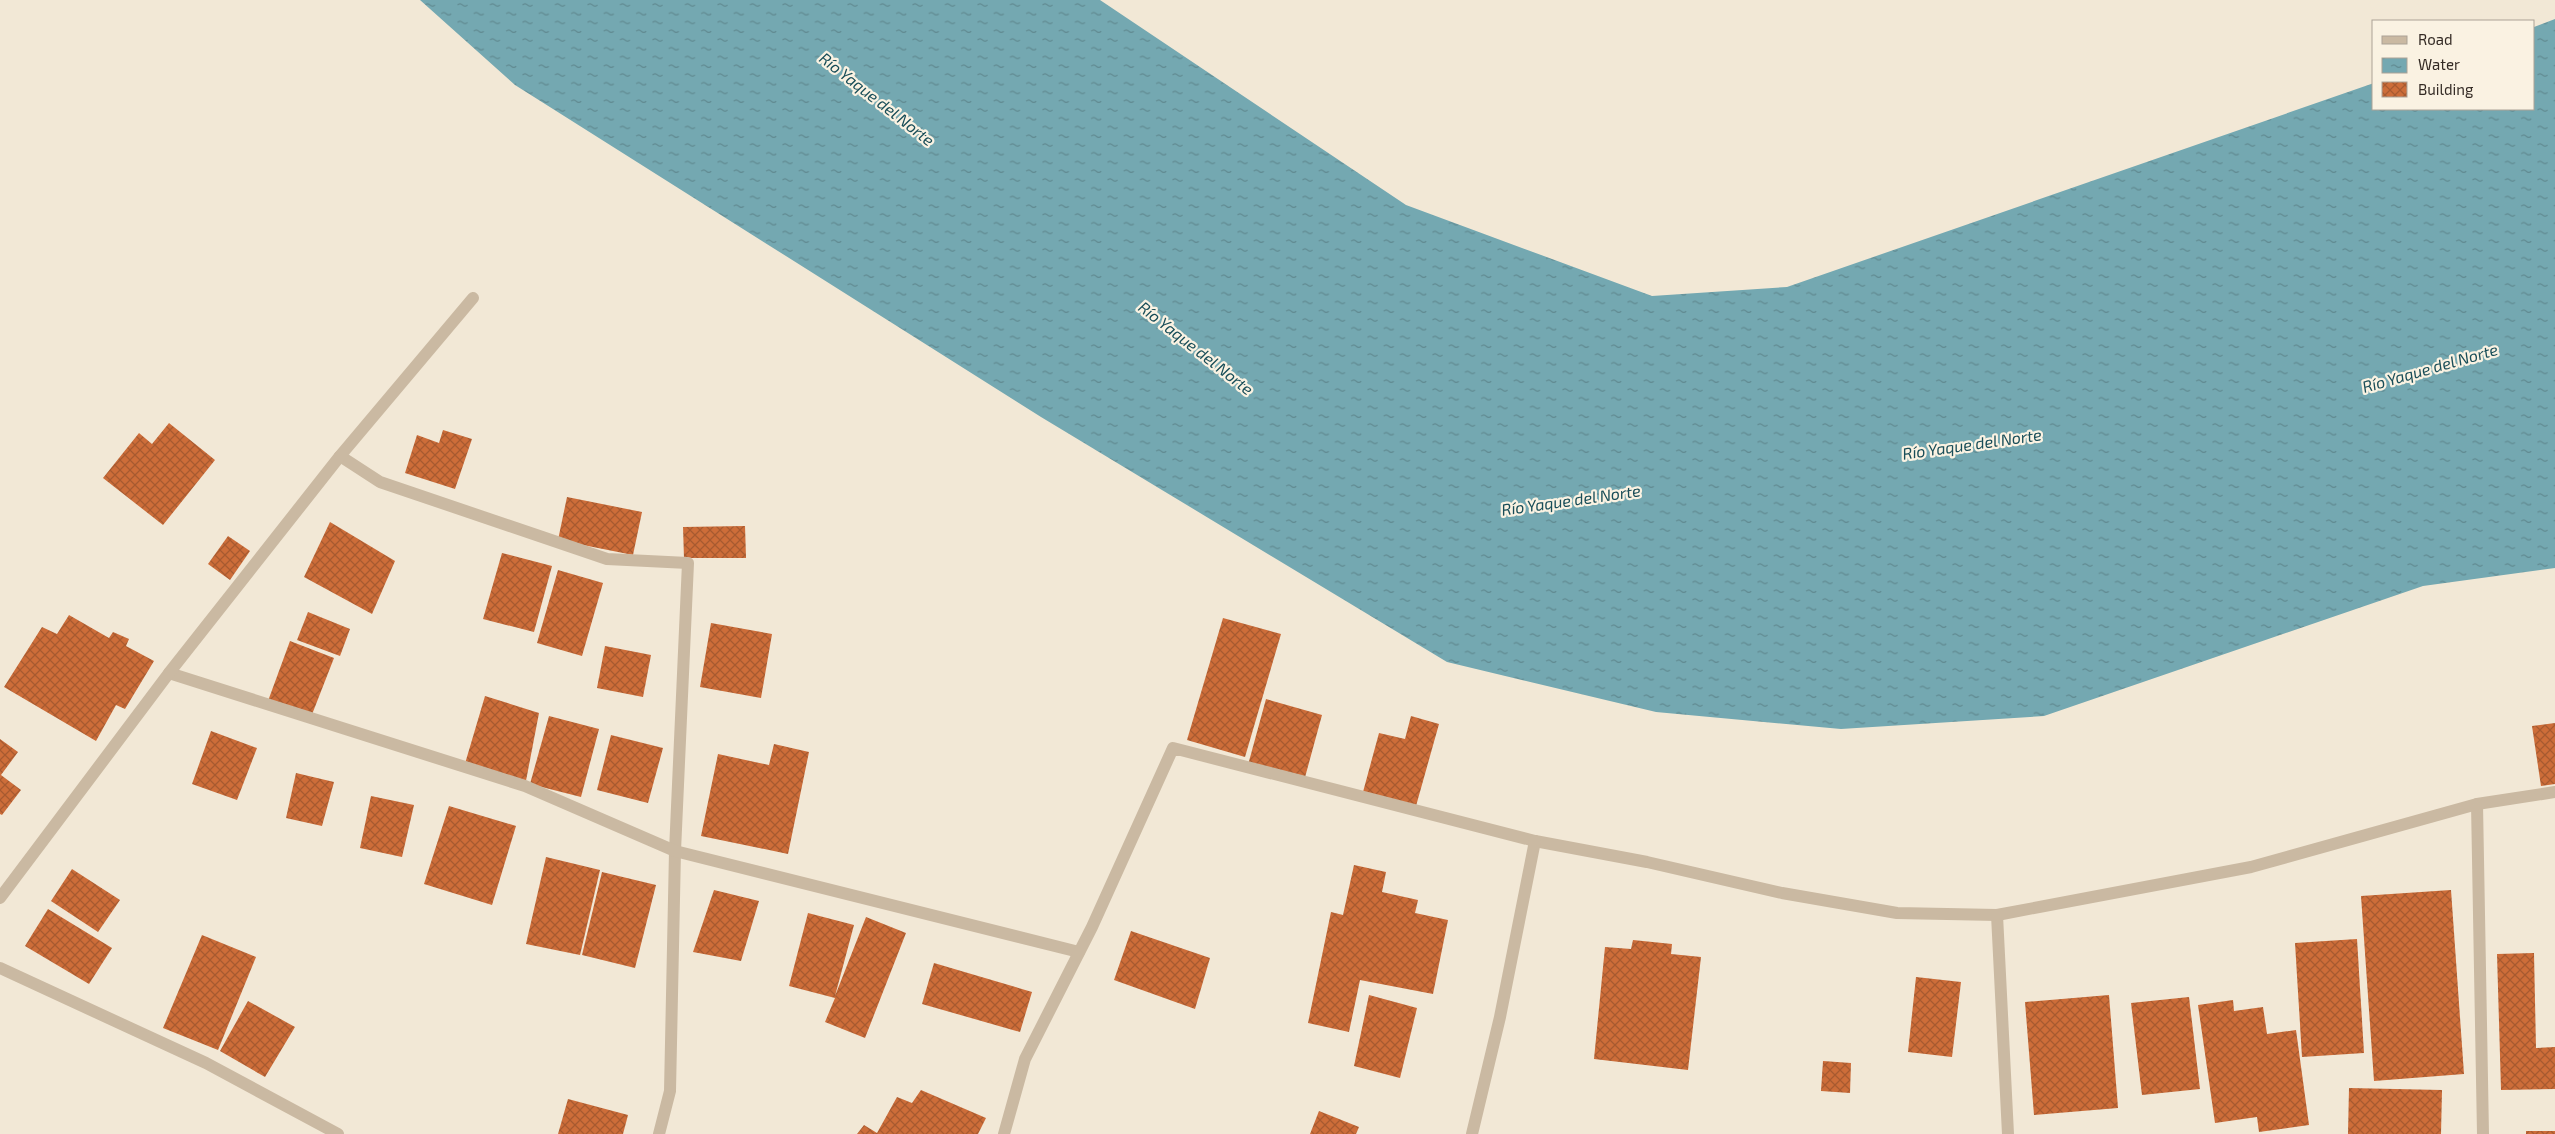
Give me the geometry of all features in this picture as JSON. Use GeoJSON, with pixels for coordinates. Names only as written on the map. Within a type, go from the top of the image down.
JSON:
{"type":"FeatureCollection","features":[{"type":"Feature","properties":{"kind":"street"},"geometry":{"type":"LineString","coordinates":[[0,898],[169,672],[340,456],[473,298]]}},
{"type":"Feature","properties":{"kind":"street"},"geometry":{"type":"LineString","coordinates":[[340,456],[380,482],[608,559],[688,563],[675,852],[670,1091],[659,1134]]}},
{"type":"Feature","properties":{"kind":"street"},"geometry":{"type":"LineString","coordinates":[[169,672],[524,786],[675,852],[1080,952]]}},
{"type":"Feature","properties":{"kind":"street"},"geometry":{"type":"LineString","coordinates":[[1004,1134],[1025,1059],[1080,952],[1173,748],[1535,841],[1647,862],[1782,892],[1897,913],[1997,914],[2250,867],[2477,804],[2555,792]]}},
{"type":"Feature","properties":{"kind":"street"},"geometry":{"type":"LineString","coordinates":[[2477,804],[2483,1134]]}},
{"type":"Feature","properties":{"kind":"street"},"geometry":{"type":"LineString","coordinates":[[1472,1134],[1500,1017],[1535,841]]}},
{"type":"Feature","properties":{"kind":"street"},"geometry":{"type":"LineString","coordinates":[[1997,914],[2008,1134]]}},
{"type":"Feature","properties":{"kind":"street"},"geometry":{"type":"LineString","coordinates":[[0,968],[206,1063],[338,1134]]}},
{"type":"Feature","properties":{"kind":"water","name":"Río Yaque del Norte"},"geometry":{"type":"Polygon","coordinates":[[[420,0],[1100,0],[1406,205],[1652,296],[1787,287],[2372,84],[2372,110],[2535,110],[2535,27],[2555,19],[2555,568],[2423,586],[2044,716],[1841,729],[1656,712],[1447,662],[1041,417],[515,85],[420,0]]]}},
{"type":"Feature","properties":{"kind":"building"},"geometry":{"type":"Polygon","coordinates":[[[169,423],[215,460],[163,525],[103,478],[139,433],[152,444],[169,423]]]}},
{"type":"Feature","properties":{"kind":"building"},"geometry":{"type":"Polygon","coordinates":[[[443,430],[472,439],[455,489],[405,473],[417,435],[439,443],[443,430]]]}},
{"type":"Feature","properties":{"kind":"building"},"geometry":{"type":"Polygon","coordinates":[[[567,497],[642,512],[633,555],[558,540],[567,497]]]}},
{"type":"Feature","properties":{"kind":"building"},"geometry":{"type":"Polygon","coordinates":[[[330,522],[395,561],[372,614],[304,577],[330,522]]]}},
{"type":"Feature","properties":{"kind":"building"},"geometry":{"type":"Polygon","coordinates":[[[745,526],[746,558],[684,558],[683,527],[745,526]]]}},
{"type":"Feature","properties":{"kind":"building"},"geometry":{"type":"Polygon","coordinates":[[[228,536],[250,551],[230,580],[208,564],[228,536]]]}},
{"type":"Feature","properties":{"kind":"building"},"geometry":{"type":"Polygon","coordinates":[[[502,553],[552,566],[534,632],[483,619],[502,553]]]}},
{"type":"Feature","properties":{"kind":"building"},"geometry":{"type":"Polygon","coordinates":[[[558,570],[603,583],[582,656],[537,643],[558,570]]]}},
{"type":"Feature","properties":{"kind":"building"},"geometry":{"type":"Polygon","coordinates":[[[308,612],[350,629],[340,656],[297,640],[308,612]]]}},
{"type":"Feature","properties":{"kind":"building"},"geometry":{"type":"Polygon","coordinates":[[[69,615],[109,638],[113,632],[129,639],[126,646],[154,661],[125,709],[116,705],[96,741],[4,687],[42,627],[57,634],[69,615]]]}},
{"type":"Feature","properties":{"kind":"building"},"geometry":{"type":"Polygon","coordinates":[[[1223,618],[1281,634],[1245,757],[1187,740],[1223,618]]]}},
{"type":"Feature","properties":{"kind":"building"},"geometry":{"type":"Polygon","coordinates":[[[711,623],[772,634],[761,698],[700,687],[711,623]]]}},
{"type":"Feature","properties":{"kind":"building"},"geometry":{"type":"Polygon","coordinates":[[[290,641],[334,658],[311,717],[268,701],[290,641]]]}},
{"type":"Feature","properties":{"kind":"building"},"geometry":{"type":"Polygon","coordinates":[[[605,646],[651,655],[643,697],[597,688],[605,646]]]}},
{"type":"Feature","properties":{"kind":"building"},"geometry":{"type":"Polygon","coordinates":[[[485,696],[539,713],[525,786],[464,767],[485,696]]]}},
{"type":"Feature","properties":{"kind":"building"},"geometry":{"type":"Polygon","coordinates":[[[1266,699],[1322,715],[1304,781],[1248,765],[1266,699]]]}},
{"type":"Feature","properties":{"kind":"building"},"geometry":{"type":"Polygon","coordinates":[[[549,716],[599,729],[581,797],[530,784],[549,716]]]}},
{"type":"Feature","properties":{"kind":"building"},"geometry":{"type":"Polygon","coordinates":[[[1411,716],[1439,724],[1416,806],[1363,792],[1379,733],[1405,739],[1411,716]]]}},
{"type":"Feature","properties":{"kind":"building"},"geometry":{"type":"Polygon","coordinates":[[[2555,723],[2555,784],[2541,786],[2532,726],[2555,723]]]}},
{"type":"Feature","properties":{"kind":"building"},"geometry":{"type":"Polygon","coordinates":[[[211,731],[257,748],[237,800],[192,784],[211,731]]]}},
{"type":"Feature","properties":{"kind":"building"},"geometry":{"type":"Polygon","coordinates":[[[611,735],[663,748],[648,803],[597,790],[611,735]]]}},
{"type":"Feature","properties":{"kind":"building"},"geometry":{"type":"Polygon","coordinates":[[[0,739],[18,752],[1,775],[21,790],[2,815],[0,814],[0,739]]]}},
{"type":"Feature","properties":{"kind":"building"},"geometry":{"type":"Polygon","coordinates":[[[774,744],[809,752],[788,854],[701,836],[718,754],[769,765],[774,744]]]}},
{"type":"Feature","properties":{"kind":"building"},"geometry":{"type":"Polygon","coordinates":[[[296,773],[334,782],[322,826],[286,818],[296,773]]]}},
{"type":"Feature","properties":{"kind":"building"},"geometry":{"type":"Polygon","coordinates":[[[371,796],[414,805],[402,857],[360,848],[371,796]]]}},
{"type":"Feature","properties":{"kind":"building"},"geometry":{"type":"Polygon","coordinates":[[[449,806],[516,826],[492,905],[424,884],[449,806]]]}},
{"type":"Feature","properties":{"kind":"building"},"geometry":{"type":"Polygon","coordinates":[[[546,857],[600,870],[580,955],[526,944],[546,857]]]}},
{"type":"Feature","properties":{"kind":"building"},"geometry":{"type":"Polygon","coordinates":[[[1354,865],[1386,872],[1382,892],[1418,900],[1415,913],[1448,920],[1433,994],[1360,980],[1349,1032],[1308,1023],[1331,912],[1343,915],[1354,865]]]}},
{"type":"Feature","properties":{"kind":"building"},"geometry":{"type":"Polygon","coordinates":[[[72,869],[120,900],[98,932],[51,901],[72,869]]]}},
{"type":"Feature","properties":{"kind":"building"},"geometry":{"type":"Polygon","coordinates":[[[602,872],[656,885],[635,968],[582,955],[602,872]]]}},
{"type":"Feature","properties":{"kind":"building"},"geometry":{"type":"Polygon","coordinates":[[[714,890],[759,901],[741,961],[693,952],[714,890]]]}},
{"type":"Feature","properties":{"kind":"building"},"geometry":{"type":"Polygon","coordinates":[[[2451,890],[2464,1074],[2374,1081],[2361,896],[2451,890]]]}},
{"type":"Feature","properties":{"kind":"building"},"geometry":{"type":"Polygon","coordinates":[[[48,909],[112,948],[89,984],[25,946],[48,909]]]}},
{"type":"Feature","properties":{"kind":"building"},"geometry":{"type":"Polygon","coordinates":[[[808,913],[854,925],[835,996],[866,917],[906,933],[865,1038],[825,1022],[835,998],[789,986],[808,913]]]}},
{"type":"Feature","properties":{"kind":"building"},"geometry":{"type":"Polygon","coordinates":[[[1131,931],[1210,958],[1195,1009],[1114,980],[1131,931]]]}},
{"type":"Feature","properties":{"kind":"building"},"geometry":{"type":"Polygon","coordinates":[[[202,935],[256,957],[218,1050],[163,1028],[202,935]]]}},
{"type":"Feature","properties":{"kind":"building"},"geometry":{"type":"Polygon","coordinates":[[[2357,939],[2364,1053],[2302,1057],[2295,943],[2357,939]]]}},
{"type":"Feature","properties":{"kind":"building"},"geometry":{"type":"Polygon","coordinates":[[[1633,940],[1672,944],[1671,954],[1701,957],[1688,1070],[1594,1059],[1605,947],[1631,949],[1633,940]]]}},
{"type":"Feature","properties":{"kind":"building"},"geometry":{"type":"Polygon","coordinates":[[[2534,953],[2536,1048],[2555,1047],[2555,1089],[2501,1090],[2497,954],[2534,953]]]}},
{"type":"Feature","properties":{"kind":"building"},"geometry":{"type":"Polygon","coordinates":[[[934,963],[1032,992],[1020,1032],[922,1004],[934,963]]]}},
{"type":"Feature","properties":{"kind":"building"},"geometry":{"type":"Polygon","coordinates":[[[1916,977],[1961,982],[1952,1057],[1908,1052],[1916,977]]]}},
{"type":"Feature","properties":{"kind":"building"},"geometry":{"type":"Polygon","coordinates":[[[1369,995],[1417,1008],[1400,1078],[1354,1066],[1369,995]]]}},
{"type":"Feature","properties":{"kind":"building"},"geometry":{"type":"Polygon","coordinates":[[[2109,995],[2118,1108],[2034,1115],[2025,1002],[2109,995]]]}},
{"type":"Feature","properties":{"kind":"building"},"geometry":{"type":"Polygon","coordinates":[[[2189,997],[2200,1089],[2142,1095],[2131,1003],[2189,997]]]}},
{"type":"Feature","properties":{"kind":"building"},"geometry":{"type":"Polygon","coordinates":[[[2233,1000],[2234,1011],[2263,1007],[2267,1034],[2296,1030],[2309,1125],[2259,1132],[2257,1117],[2215,1123],[2198,1005],[2233,1000]]]}},
{"type":"Feature","properties":{"kind":"building"},"geometry":{"type":"Polygon","coordinates":[[[248,1001],[295,1027],[265,1077],[220,1051],[248,1001]]]}},
{"type":"Feature","properties":{"kind":"building"},"geometry":{"type":"Polygon","coordinates":[[[1823,1061],[1851,1063],[1850,1093],[1821,1091],[1823,1061]]]}},
{"type":"Feature","properties":{"kind":"building"},"geometry":{"type":"Polygon","coordinates":[[[2349,1088],[2442,1090],[2441,1134],[2348,1134],[2349,1088]]]}},
{"type":"Feature","properties":{"kind":"building"},"geometry":{"type":"Polygon","coordinates":[[[921,1090],[986,1118],[978,1134],[857,1134],[864,1125],[877,1133],[897,1097],[912,1103],[921,1090]]]}},
{"type":"Feature","properties":{"kind":"building"},"geometry":{"type":"Polygon","coordinates":[[[568,1099],[628,1115],[623,1134],[558,1134],[568,1099]]]}},
{"type":"Feature","properties":{"kind":"building"},"geometry":{"type":"Polygon","coordinates":[[[1319,1111],[1359,1127],[1356,1134],[1310,1134],[1319,1111]]]}},
{"type":"Feature","properties":{"kind":"building"},"geometry":{"type":"Polygon","coordinates":[[[2526,1131],[2555,1131],[2555,1134],[2526,1134],[2526,1131]]]}}]}
